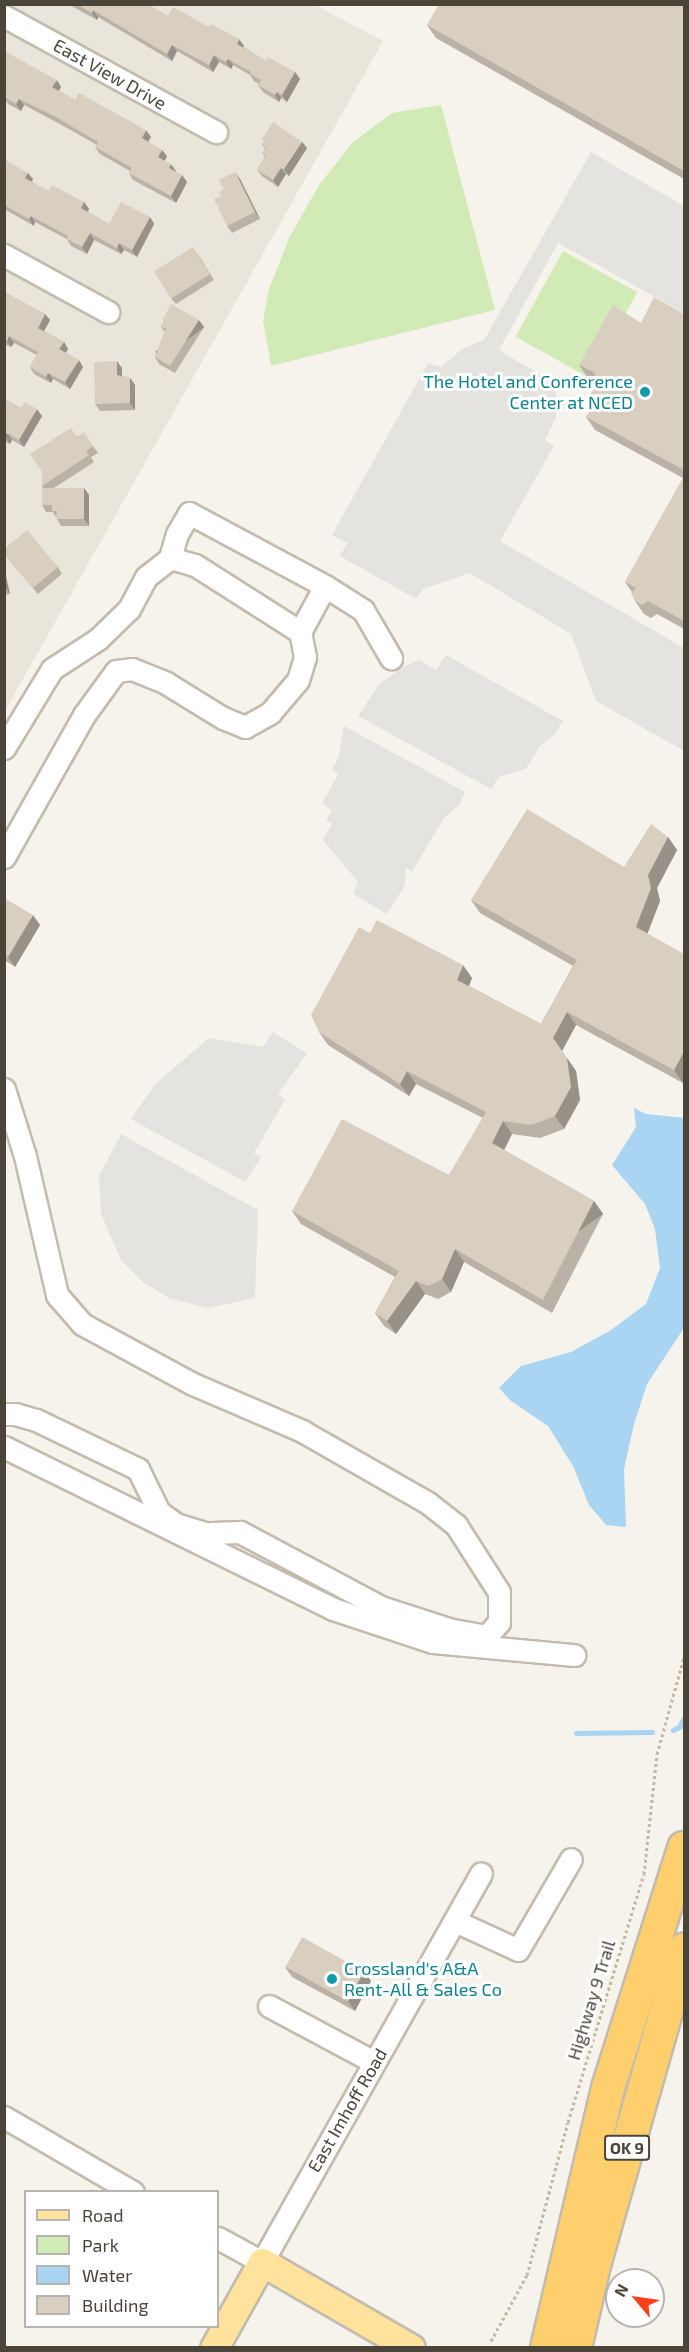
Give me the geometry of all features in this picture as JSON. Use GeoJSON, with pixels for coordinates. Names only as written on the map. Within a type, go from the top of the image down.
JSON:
{"type":"FeatureCollection","features":[{"type":"Feature","properties":{"kind":"highway","name":"OK 9"},"geometry":{"type":"LineString","coordinates":[[547,2348],[608,2088],[684,1848]]}},
{"type":"Feature","properties":{"kind":"highway","name":"OK 9"},"geometry":{"type":"LineString","coordinates":[[575,2348],[594,2265],[684,1950]]}},
{"type":"Feature","properties":{"kind":"main road","name":"East Imhoff Road"},"geometry":{"type":"LineString","coordinates":[[214,2348],[262,2262]]}},
{"type":"Feature","properties":{"kind":"main road"},"geometry":{"type":"LineString","coordinates":[[262,2262],[411,2348]]}},
{"type":"Feature","properties":{"kind":"street","name":"East View Drive"},"geometry":{"type":"LineString","coordinates":[[4,16],[216,132]]}},
{"type":"Feature","properties":{"kind":"street"},"geometry":{"type":"LineString","coordinates":[[4,255],[108,312]]}},
{"type":"Feature","properties":{"kind":"street"},"geometry":{"type":"LineString","coordinates":[[4,748],[52,669],[98,639],[129,609],[146,577],[170,558],[177,534],[189,513],[325,586],[363,610],[390,658]]}},
{"type":"Feature","properties":{"kind":"street"},"geometry":{"type":"LineString","coordinates":[[170,558],[195,565],[300,633]]}},
{"type":"Feature","properties":{"kind":"street"},"geometry":{"type":"LineString","coordinates":[[4,857],[84,714],[116,671],[132,669],[166,683],[223,718],[245,726],[270,713],[298,680],[305,657],[300,633],[325,586]]}},
{"type":"Feature","properties":{"kind":"street"},"geometry":{"type":"LineString","coordinates":[[4,1089],[25,1156],[57,1295],[82,1323],[193,1384],[302,1431],[428,1503],[456,1525],[499,1592],[500,1622],[487,1635],[452,1630],[381,1607],[240,1532],[205,1533],[176,1524],[159,1512],[138,1469],[36,1420],[15,1414],[4,1414]]}},
{"type":"Feature","properties":{"kind":"street"},"geometry":{"type":"LineString","coordinates":[[4,1447],[333,1609],[433,1642],[574,1655]]}},
{"type":"Feature","properties":{"kind":"street"},"geometry":{"type":"LineString","coordinates":[[454,1921],[518,1950],[571,1859]]}},
{"type":"Feature","properties":{"kind":"street","name":"East Imhoff Road"},"geometry":{"type":"LineString","coordinates":[[262,2262],[481,1873]]}},
{"type":"Feature","properties":{"kind":"street"},"geometry":{"type":"LineString","coordinates":[[269,2006],[375,2062]]}},
{"type":"Feature","properties":{"kind":"street"},"geometry":{"type":"LineString","coordinates":[[4,2117],[130,2190]]}},
{"type":"Feature","properties":{"kind":"street"},"geometry":{"type":"LineString","coordinates":[[219,2239],[262,2262]]}},
{"type":"Feature","properties":{"kind":"path","name":"Highway 9 Trail"},"geometry":{"type":"LineString","coordinates":[[491,2341],[527,2275],[568,2122],[644,1874],[657,1754],[684,1657]]}},
{"type":"Feature","properties":{"kind":"shaded area"},"geometry":{"type":"Polygon","coordinates":[[[5,5],[315,5],[383,41],[5,711],[5,5]]]}},
{"type":"Feature","properties":{"kind":"shaded area"},"geometry":{"type":"Polygon","coordinates":[[[591,152],[684,206],[684,313],[558,243],[499,350],[544,377],[556,393],[556,417],[545,440],[554,446],[500,541],[684,648],[684,751],[596,701],[571,634],[470,573],[423,589],[416,599],[340,556],[347,543],[332,535],[428,363],[441,367],[462,349],[484,340],[591,152]]]}},
{"type":"Feature","properties":{"kind":"shaded area"},"geometry":{"type":"Polygon","coordinates":[[[446,655],[563,721],[555,734],[539,747],[526,769],[499,777],[491,789],[358,716],[379,684],[403,667],[419,660],[436,670],[446,655]]]}},
{"type":"Feature","properties":{"kind":"shaded area"},"geometry":{"type":"Polygon","coordinates":[[[344,726],[465,792],[459,805],[444,818],[412,872],[406,868],[405,885],[387,914],[353,894],[358,882],[323,840],[332,824],[326,820],[332,810],[322,804],[338,774],[332,770],[339,756],[344,726]]]}},
{"type":"Feature","properties":{"kind":"shaded area"},"geometry":{"type":"Polygon","coordinates":[[[272,1032],[307,1053],[278,1094],[285,1100],[254,1153],[261,1157],[245,1182],[131,1119],[155,1084],[209,1038],[263,1047],[272,1032]]]}},
{"type":"Feature","properties":{"kind":"shaded area"},"geometry":{"type":"Polygon","coordinates":[[[121,1134],[258,1210],[255,1298],[208,1308],[169,1298],[144,1283],[121,1260],[101,1214],[99,1176],[121,1134]]]}},
{"type":"Feature","properties":{"kind":"green space"},"geometry":{"type":"Polygon","coordinates":[[[441,105],[495,310],[271,366],[263,321],[269,289],[289,238],[319,185],[353,142],[392,113],[441,105]]]}},
{"type":"Feature","properties":{"kind":"green space"},"geometry":{"type":"Polygon","coordinates":[[[563,251],[637,292],[590,378],[515,337],[563,251]]]}},
{"type":"Feature","properties":{"kind":"water"},"geometry":{"type":"Polygon","coordinates":[[[634,1108],[646,1114],[684,1118],[684,1328],[647,1384],[634,1424],[624,1469],[626,1527],[606,1525],[589,1505],[573,1466],[548,1426],[511,1401],[499,1388],[521,1366],[571,1352],[611,1330],[646,1304],[660,1268],[655,1229],[645,1204],[612,1165],[636,1127],[634,1108]]]}},
{"type":"Feature","properties":{"kind":"building"},"geometry":{"type":"Polygon","coordinates":[[[76,4],[148,4],[168,16],[173,7],[209,27],[211,24],[239,39],[237,44],[266,61],[268,57],[295,72],[282,95],[277,92],[275,95],[258,85],[261,80],[250,74],[251,72],[228,59],[226,62],[214,55],[209,65],[172,45],[167,54],[93,10],[92,13],[76,4]]]}},
{"type":"Feature","properties":{"kind":"building"},"geometry":{"type":"Polygon","coordinates":[[[439,4],[684,4],[684,171],[427,25],[439,4]]]}},
{"type":"Feature","properties":{"kind":"building"},"geometry":{"type":"Polygon","coordinates":[[[4,51],[57,80],[52,87],[75,100],[79,93],[146,130],[142,138],[162,150],[158,157],[171,164],[169,168],[182,175],[171,196],[129,173],[132,168],[95,147],[98,142],[56,117],[19,99],[16,104],[4,97],[7,91],[4,90],[4,51]]]}},
{"type":"Feature","properties":{"kind":"building"},"geometry":{"type":"Polygon","coordinates":[[[273,122],[302,142],[284,169],[281,168],[273,180],[257,170],[266,156],[262,153],[266,148],[262,145],[265,140],[262,139],[273,122]]]}},
{"type":"Feature","properties":{"kind":"building"},"geometry":{"type":"Polygon","coordinates":[[[4,159],[28,173],[25,178],[48,191],[52,185],[84,202],[81,208],[109,224],[121,202],[150,217],[132,250],[119,243],[117,248],[90,233],[82,247],[67,239],[68,236],[31,216],[29,219],[4,205],[4,159]]]}},
{"type":"Feature","properties":{"kind":"building"},"geometry":{"type":"Polygon","coordinates":[[[235,172],[255,212],[227,226],[214,199],[221,196],[219,192],[224,189],[219,180],[235,172]]]}},
{"type":"Feature","properties":{"kind":"building"},"geometry":{"type":"Polygon","coordinates":[[[193,247],[210,274],[171,299],[154,271],[193,247]]]}},
{"type":"Feature","properties":{"kind":"building"},"geometry":{"type":"Polygon","coordinates":[[[4,292],[45,314],[38,328],[64,342],[59,349],[79,360],[65,382],[48,373],[46,377],[30,367],[38,352],[9,336],[7,341],[4,339],[4,292]]]}},
{"type":"Feature","properties":{"kind":"building","name":"The Hotel and Conference Center at NCED"},"geometry":{"type":"Polygon","coordinates":[[[654,297],[684,314],[684,470],[586,417],[595,404],[587,399],[597,386],[594,372],[579,365],[613,305],[641,323],[654,297]]]}},
{"type":"Feature","properties":{"kind":"building"},"geometry":{"type":"Polygon","coordinates":[[[171,304],[199,320],[170,366],[155,357],[166,329],[161,327],[165,320],[163,319],[171,304]]]}},
{"type":"Feature","properties":{"kind":"building"},"geometry":{"type":"Polygon","coordinates":[[[117,361],[117,375],[130,378],[130,403],[95,404],[94,362],[117,361]]]}},
{"type":"Feature","properties":{"kind":"building"},"geometry":{"type":"Polygon","coordinates":[[[4,399],[21,408],[24,402],[37,409],[19,440],[7,433],[4,436],[4,399]]]}},
{"type":"Feature","properties":{"kind":"building"},"geometry":{"type":"Polygon","coordinates":[[[71,428],[77,437],[84,432],[93,446],[86,451],[89,455],[42,486],[42,472],[30,454],[71,428]]]}},
{"type":"Feature","properties":{"kind":"building"},"geometry":{"type":"Polygon","coordinates":[[[684,476],[684,621],[648,601],[642,605],[635,601],[631,593],[636,588],[625,582],[684,476]]]}},
{"type":"Feature","properties":{"kind":"building"},"geometry":{"type":"Polygon","coordinates":[[[42,488],[84,488],[84,519],[56,519],[57,511],[52,511],[52,505],[42,505],[42,488]]]}},
{"type":"Feature","properties":{"kind":"building"},"geometry":{"type":"Polygon","coordinates":[[[27,530],[58,567],[33,588],[4,554],[4,549],[27,530]]]}},
{"type":"Feature","properties":{"kind":"building"},"geometry":{"type":"Polygon","coordinates":[[[527,809],[624,867],[651,824],[668,837],[648,875],[651,888],[636,927],[684,954],[684,1051],[674,1070],[567,1012],[553,1038],[567,1058],[571,1087],[555,1116],[531,1125],[503,1121],[492,1143],[594,1201],[543,1300],[455,1249],[442,1279],[429,1286],[416,1281],[387,1321],[375,1313],[399,1271],[292,1211],[342,1119],[449,1175],[486,1112],[407,1071],[400,1084],[319,1032],[311,1015],[359,927],[370,933],[377,920],[463,965],[457,980],[541,1024],[577,960],[471,900],[527,809]]]}},
{"type":"Feature","properties":{"kind":"building"},"geometry":{"type":"Polygon","coordinates":[[[4,898],[33,915],[8,957],[4,954],[4,898]]]}},
{"type":"Feature","properties":{"kind":"building","name":"Crossland's A&A Rent-All & Sales Co"},"geometry":{"type":"Polygon","coordinates":[[[302,1937],[364,1971],[348,2001],[286,1967],[302,1937]]]}},
{"type":"Feature","properties":{"kind":"waterway"},"geometry":{"type":"LineString","coordinates":[[673,1730],[679,1727],[684,1718]]}},
{"type":"Feature","properties":{"kind":"waterway"},"geometry":{"type":"LineString","coordinates":[[576,1733],[652,1732]]}},
{"type":"Feature","properties":{"kind":"place","name":"The Hotel and Conference Center at NCED"},"geometry":{"type":"Point","coordinates":[645,392]}},
{"type":"Feature","properties":{"kind":"place","name":"Crossland's A&A Rent-All & Sales Co"},"geometry":{"type":"Point","coordinates":[332,1979]}}]}
